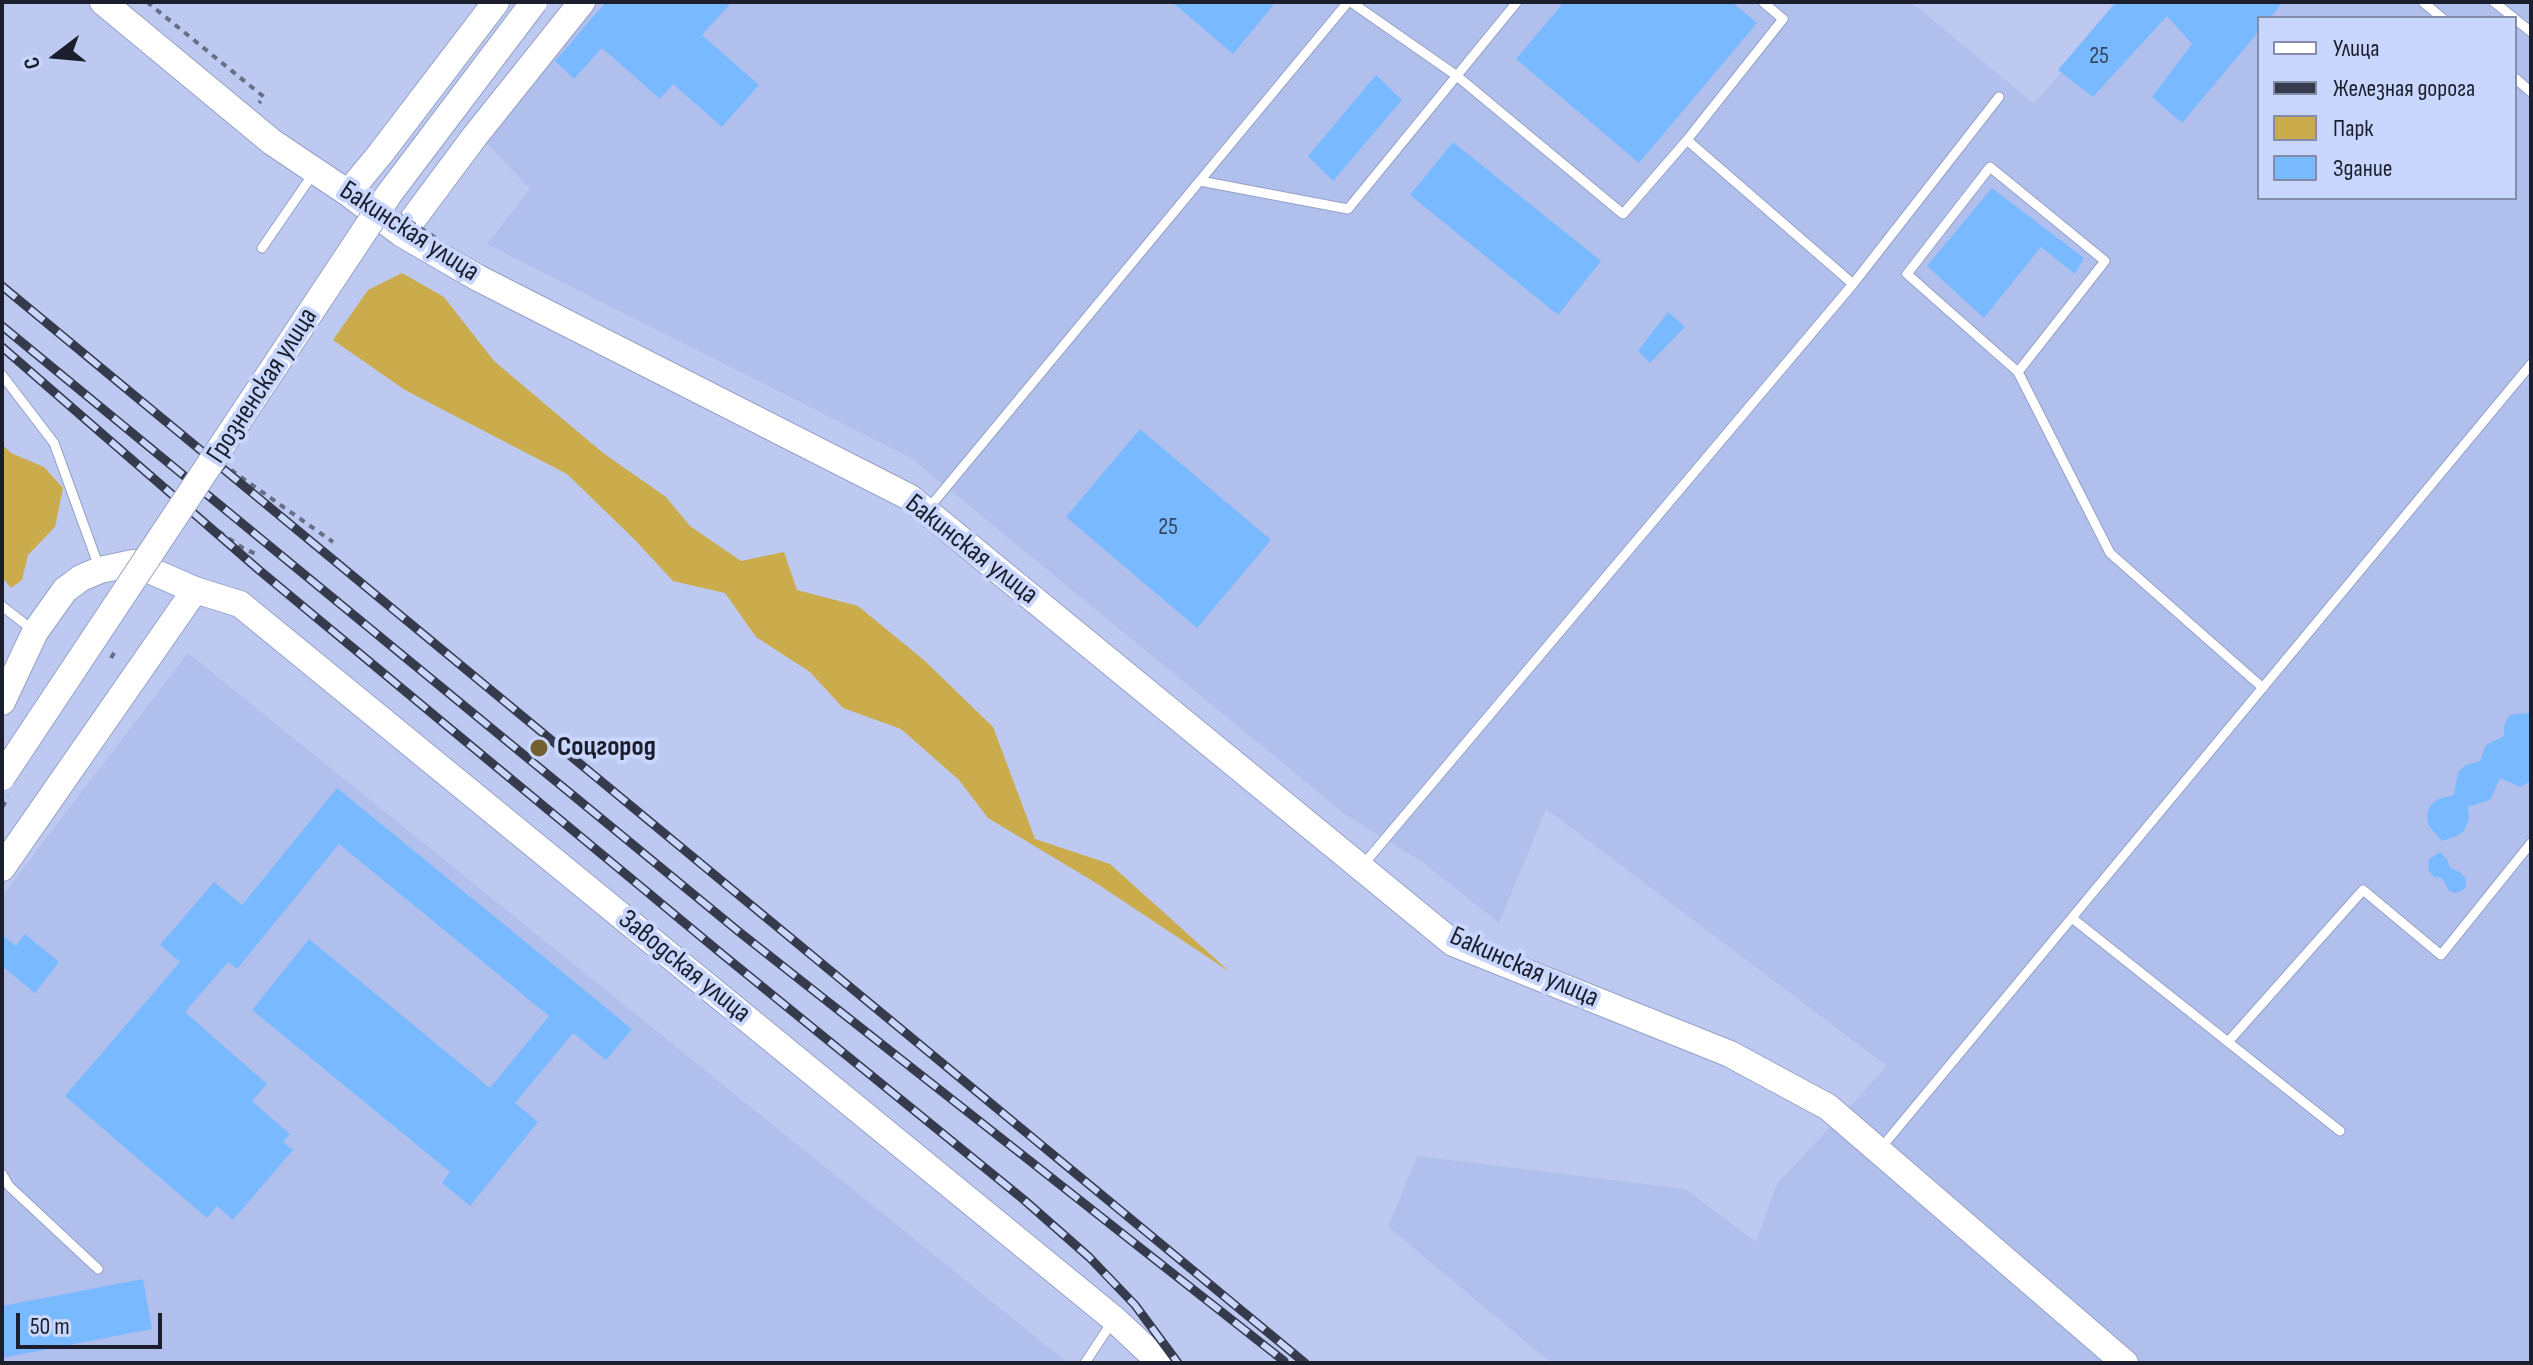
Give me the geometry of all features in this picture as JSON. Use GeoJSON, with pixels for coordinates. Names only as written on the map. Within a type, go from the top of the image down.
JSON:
{"type":"FeatureCollection","features":[{"type":"Feature","properties":{"kind":"street","name":"Бакинская улица"},"geometry":{"type":"LineString","coordinates":[[103,2],[272,142],[492,285],[909,497],[1453,943],[1730,1054],[1828,1107],[2125,1363]]}},
{"type":"Feature","properties":{"kind":"street"},"geometry":{"type":"LineString","coordinates":[[348,193],[496,2]]}},
{"type":"Feature","properties":{"kind":"street","name":"Грозненская улица"},"geometry":{"type":"LineString","coordinates":[[2,777],[389,194],[534,2]]}},
{"type":"Feature","properties":{"kind":"street"},"geometry":{"type":"LineString","coordinates":[[398,223],[475,136],[582,2]]}},
{"type":"Feature","properties":{"kind":"street"},"geometry":{"type":"LineString","coordinates":[[348,193],[475,136]]}},
{"type":"Feature","properties":{"kind":"street","name":"Заводская улица"},"geometry":{"type":"LineString","coordinates":[[100,570],[133,563],[195,590],[240,604],[1114,1319],[1161,1363]]}},
{"type":"Feature","properties":{"kind":"street"},"geometry":{"type":"LineString","coordinates":[[2,702],[35,632],[65,590],[81,578],[100,570]]}},
{"type":"Feature","properties":{"kind":"street"},"geometry":{"type":"LineString","coordinates":[[2,868],[195,590]]}},
{"type":"Feature","properties":{"kind":"lane"},"geometry":{"type":"LineString","coordinates":[[926,512],[1350,2],[1457,76],[1623,214],[1687,140],[1783,19],[1763,2]]}},
{"type":"Feature","properties":{"kind":"lane"},"geometry":{"type":"LineString","coordinates":[[1200,181],[1348,209],[1517,2]]}},
{"type":"Feature","properties":{"kind":"lane"},"geometry":{"type":"LineString","coordinates":[[2423,2],[2440,16]]}},
{"type":"Feature","properties":{"kind":"lane"},"geometry":{"type":"LineString","coordinates":[[2494,2],[2512,16]]}},
{"type":"Feature","properties":{"kind":"lane"},"geometry":{"type":"LineString","coordinates":[[1361,867],[1853,284],[1999,97]]}},
{"type":"Feature","properties":{"kind":"lane"},"geometry":{"type":"LineString","coordinates":[[1687,140],[1853,284]]}},
{"type":"Feature","properties":{"kind":"lane"},"geometry":{"type":"LineString","coordinates":[[2018,372],[2105,261],[1990,167],[1907,274],[2018,372],[2110,553],[2263,688]]}},
{"type":"Feature","properties":{"kind":"lane"},"geometry":{"type":"LineString","coordinates":[[262,248],[315,171]]}},
{"type":"Feature","properties":{"kind":"lane"},"geometry":{"type":"LineString","coordinates":[[1879,1151],[2531,364]]}},
{"type":"Feature","properties":{"kind":"lane"},"geometry":{"type":"LineString","coordinates":[[2,375],[54,443],[100,570]]}},
{"type":"Feature","properties":{"kind":"lane"},"geometry":{"type":"LineString","coordinates":[[2,606],[35,632]]}},
{"type":"Feature","properties":{"kind":"lane"},"geometry":{"type":"LineString","coordinates":[[2228,1042],[2363,890],[2441,955],[2531,843]]}},
{"type":"Feature","properties":{"kind":"lane"},"geometry":{"type":"LineString","coordinates":[[2072,918],[2340,1131]]}},
{"type":"Feature","properties":{"kind":"lane"},"geometry":{"type":"LineString","coordinates":[[2,1174],[9,1186],[98,1269]]}},
{"type":"Feature","properties":{"kind":"lane"},"geometry":{"type":"LineString","coordinates":[[1085,1363],[1114,1319]]}},
{"type":"Feature","properties":{"kind":"path"},"geometry":{"type":"LineString","coordinates":[[147,2],[264,97],[255,109]]}},
{"type":"Feature","properties":{"kind":"path"},"geometry":{"type":"LineString","coordinates":[[398,223],[436,238]]}},
{"type":"Feature","properties":{"kind":"path"},"geometry":{"type":"LineString","coordinates":[[225,466],[333,542]]}},
{"type":"Feature","properties":{"kind":"path"},"geometry":{"type":"LineString","coordinates":[[193,515],[260,556]]}},
{"type":"Feature","properties":{"kind":"shaded area"},"geometry":{"type":"Polygon","coordinates":[[[599,2],[1911,2],[2034,104],[2121,2],[2531,2],[2531,1363],[1551,1363],[1388,1227],[1417,1156],[1685,1189],[1756,1242],[1777,1184],[1887,1066],[1546,809],[1499,923],[1422,862],[1346,815],[911,458],[487,244],[530,189],[482,138],[599,2]]]}},
{"type":"Feature","properties":{"kind":"shaded area"},"geometry":{"type":"Polygon","coordinates":[[[188,653],[1068,1363],[2,1363],[2,896],[188,653]]]}},
{"type":"Feature","properties":{"kind":"green space"},"geometry":{"type":"Polygon","coordinates":[[[402,273],[444,297],[494,361],[603,453],[666,497],[690,526],[741,561],[784,552],[797,590],[858,606],[925,661],[993,727],[1035,839],[1110,864],[1230,972],[1096,883],[988,818],[959,780],[901,729],[843,708],[810,672],[756,637],[725,593],[673,581],[567,474],[405,390],[333,340],[368,290],[402,273]]]}},
{"type":"Feature","properties":{"kind":"green space"},"geometry":{"type":"Polygon","coordinates":[[[2,444],[11,453],[44,467],[63,488],[55,527],[28,555],[22,580],[11,588],[2,577],[2,444]]]}},
{"type":"Feature","properties":{"kind":"building"},"geometry":{"type":"Polygon","coordinates":[[[606,2],[732,2],[702,35],[759,85],[722,127],[673,84],[660,99],[602,48],[574,79],[555,61],[606,2]]]}},
{"type":"Feature","properties":{"kind":"building"},"geometry":{"type":"Polygon","coordinates":[[[1172,2],[1276,2],[1233,54],[1172,2]]]}},
{"type":"Feature","properties":{"kind":"building"},"geometry":{"type":"Polygon","coordinates":[[[1564,2],[1732,2],[1757,23],[1639,163],[1516,59],[1564,2]]]}},
{"type":"Feature","properties":{"kind":"building"},"geometry":{"type":"Polygon","coordinates":[[[2116,2],[2283,2],[2272,16],[2257,16],[2257,33],[2182,123],[2152,97],[2192,44],[2167,16],[2093,97],[2058,70],[2116,2]]]}},
{"type":"Feature","properties":{"kind":"building"},"geometry":{"type":"Polygon","coordinates":[[[1376,75],[1402,100],[1333,181],[1308,156],[1376,75]]]}},
{"type":"Feature","properties":{"kind":"building"},"geometry":{"type":"Polygon","coordinates":[[[1453,142],[1601,261],[1558,315],[1410,195],[1453,142]]]}},
{"type":"Feature","properties":{"kind":"building"},"geometry":{"type":"Polygon","coordinates":[[[1992,188],[2084,258],[2075,274],[2041,247],[1984,318],[1927,266],[1992,188]]]}},
{"type":"Feature","properties":{"kind":"building"},"geometry":{"type":"Polygon","coordinates":[[[1668,312],[1685,327],[1650,363],[1638,351],[1668,312]]]}},
{"type":"Feature","properties":{"kind":"building"},"geometry":{"type":"Polygon","coordinates":[[[1140,429],[1271,540],[1197,628],[1066,517],[1140,429]]]}},
{"type":"Feature","properties":{"kind":"building"},"geometry":{"type":"Polygon","coordinates":[[[2531,713],[2531,781],[2520,787],[2500,778],[2490,800],[2468,807],[2469,819],[2464,831],[2442,841],[2428,825],[2430,806],[2438,799],[2454,795],[2458,772],[2466,765],[2480,761],[2486,745],[2504,736],[2508,717],[2531,713]]]}},
{"type":"Feature","properties":{"kind":"building"},"geometry":{"type":"Polygon","coordinates":[[[337,788],[632,1029],[606,1060],[573,1033],[515,1103],[538,1122],[470,1206],[442,1183],[450,1172],[252,1010],[309,939],[490,1088],[549,1016],[339,844],[237,969],[228,962],[185,1012],[267,1084],[252,1101],[290,1134],[283,1142],[293,1150],[233,1220],[217,1206],[207,1218],[65,1096],[180,962],[160,945],[214,882],[242,905],[337,788]]]}},
{"type":"Feature","properties":{"kind":"building"},"geometry":{"type":"Polygon","coordinates":[[[2440,852],[2450,868],[2466,879],[2466,886],[2461,891],[2449,891],[2442,878],[2434,877],[2428,870],[2429,859],[2440,852]]]}},
{"type":"Feature","properties":{"kind":"building"},"geometry":{"type":"Polygon","coordinates":[[[25,934],[59,962],[35,993],[2,966],[2,935],[16,946],[25,934]]]}},
{"type":"Feature","properties":{"kind":"building"},"geometry":{"type":"Polygon","coordinates":[[[143,1279],[152,1329],[2,1358],[2,1306],[143,1279]]]}},
{"type":"Feature","properties":{"kind":"railway"},"geometry":{"type":"LineString","coordinates":[[2,286],[1305,1363]]}},
{"type":"Feature","properties":{"kind":"railway"},"geometry":{"type":"LineString","coordinates":[[2,326],[738,931],[1284,1361]]}},
{"type":"Feature","properties":{"kind":"railway"},"geometry":{"type":"LineString","coordinates":[[2,347],[259,570],[1023,1199],[1089,1257],[1135,1305],[1178,1363]]}},
{"type":"Feature","properties":{"kind":"place","name":"Соцгород"},"geometry":{"type":"Point","coordinates":[539,748]}}]}
